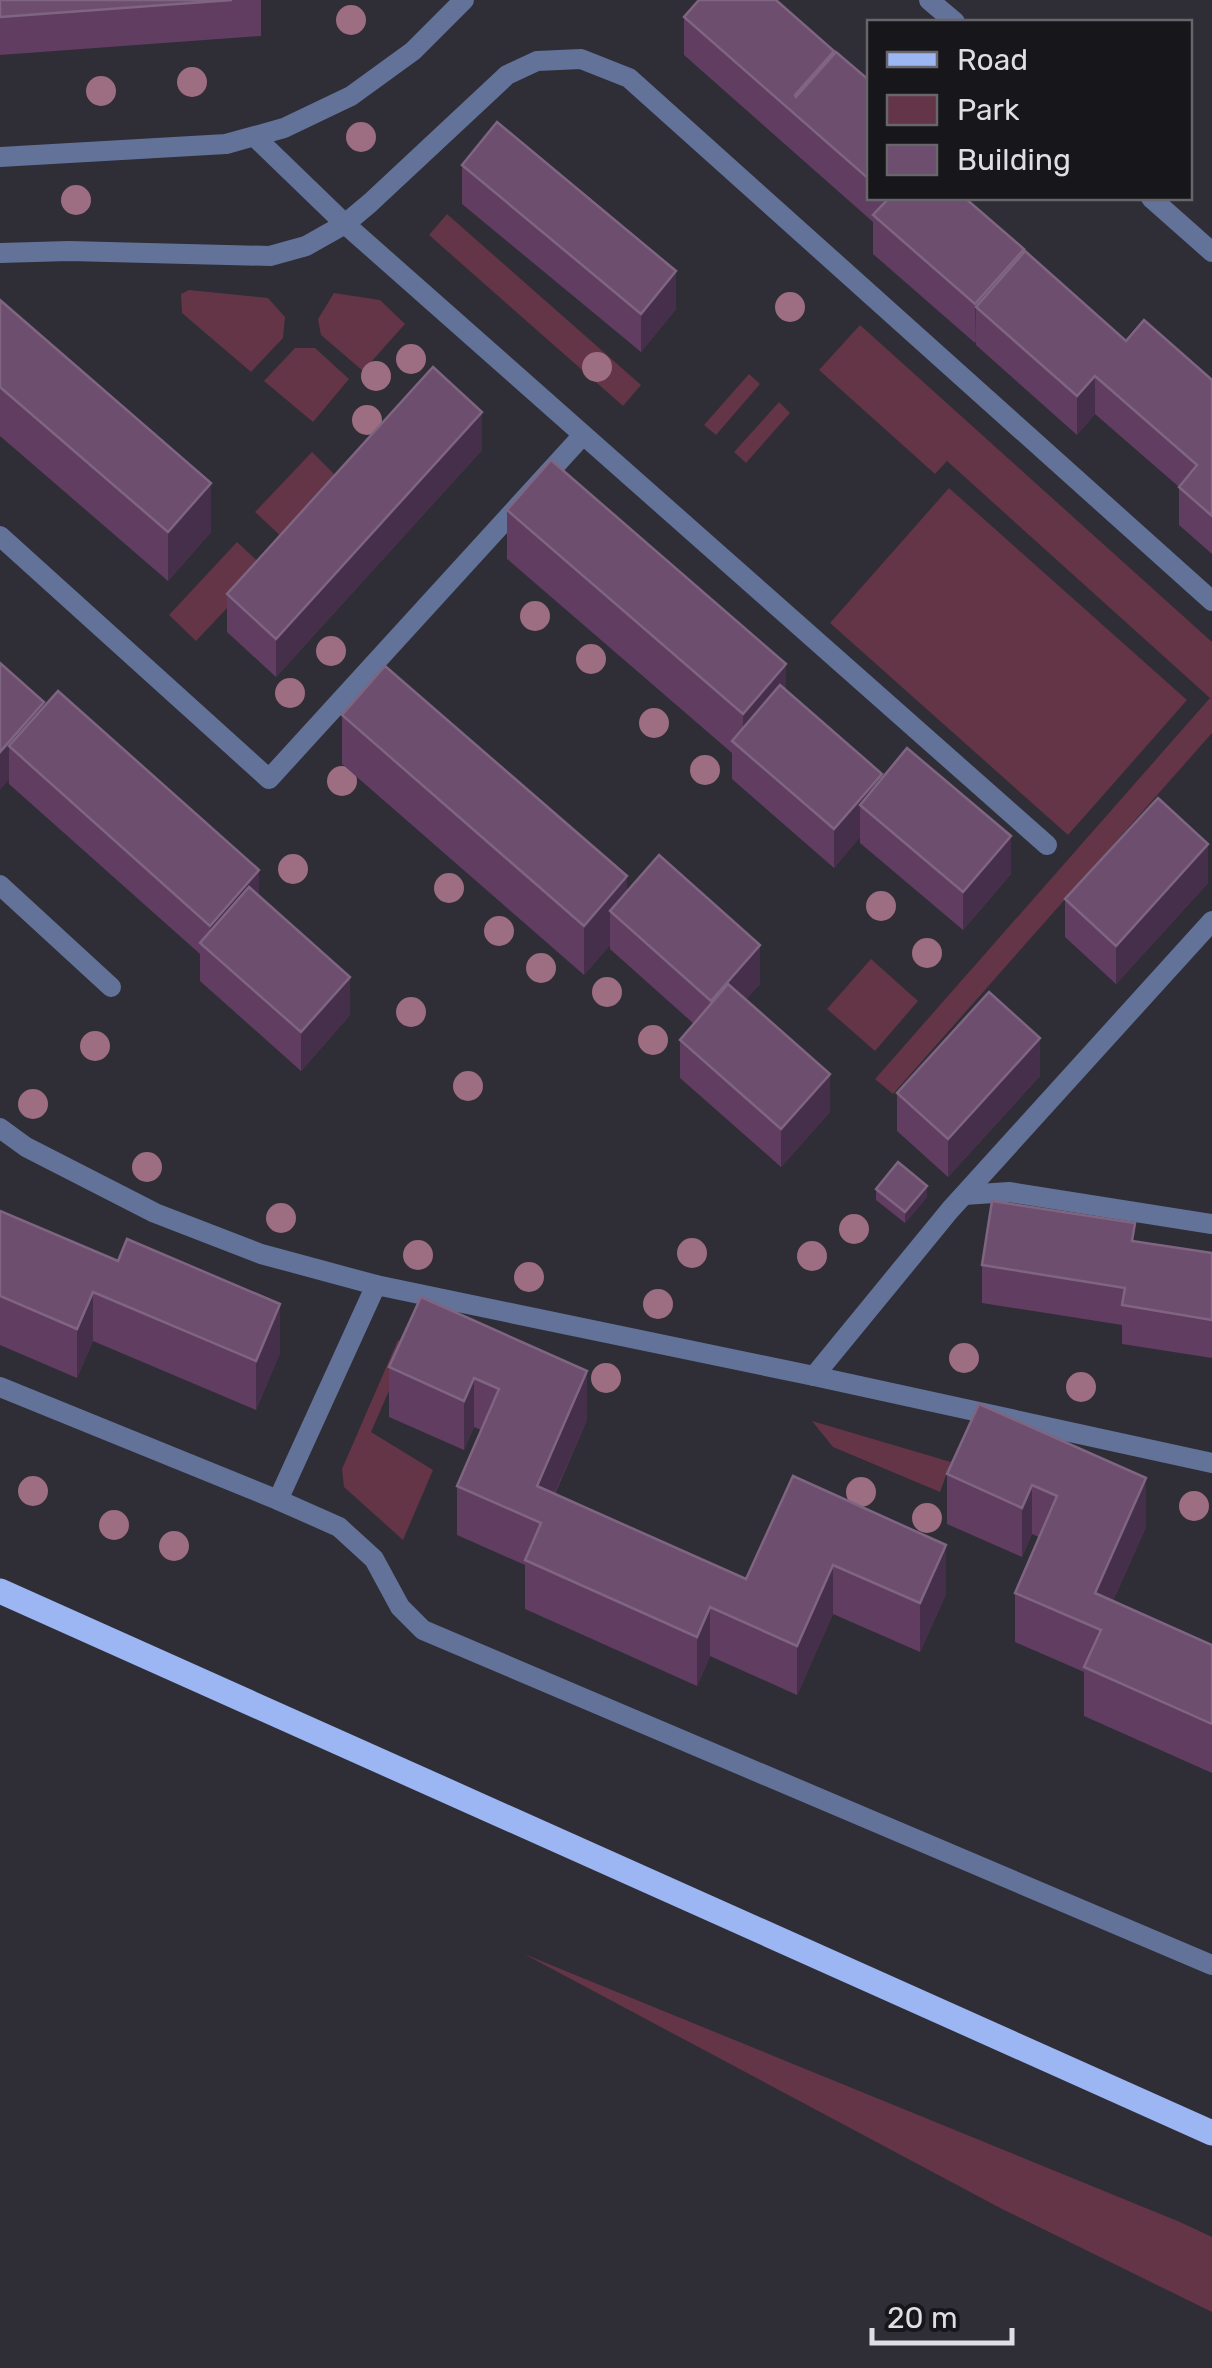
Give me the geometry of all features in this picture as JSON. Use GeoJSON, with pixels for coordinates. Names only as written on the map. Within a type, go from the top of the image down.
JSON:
{"type":"FeatureCollection","features":[{"type":"Feature","properties":{"kind":"main road"},"geometry":{"type":"LineString","coordinates":[[0,1591],[1212,2133]]}},
{"type":"Feature","properties":{"kind":"street"},"geometry":{"type":"LineString","coordinates":[[0,157],[226,144],[284,128],[351,96],[414,51],[464,0]]}},
{"type":"Feature","properties":{"kind":"street"},"geometry":{"type":"LineString","coordinates":[[930,0],[953,20]]}},
{"type":"Feature","properties":{"kind":"street"},"geometry":{"type":"LineString","coordinates":[[0,253],[270,256],[306,246],[345,224],[507,74],[537,61],[581,58],[628,78],[1212,601]]}},
{"type":"Feature","properties":{"kind":"street"},"geometry":{"type":"LineString","coordinates":[[254,137],[345,224],[1047,845]]}},
{"type":"Feature","properties":{"kind":"street"},"geometry":{"type":"LineString","coordinates":[[1153,200],[1212,252]]}},
{"type":"Feature","properties":{"kind":"street"},"geometry":{"type":"LineString","coordinates":[[0,536],[269,779],[583,436]]}},
{"type":"Feature","properties":{"kind":"street"},"geometry":{"type":"LineString","coordinates":[[0,885],[110,987]]}},
{"type":"Feature","properties":{"kind":"street"},"geometry":{"type":"LineString","coordinates":[[814,1376],[964,1195],[1212,921]]}},
{"type":"Feature","properties":{"kind":"street"},"geometry":{"type":"LineString","coordinates":[[0,1128],[26,1148],[155,1213],[261,1254],[376,1285],[1212,1463]]}},
{"type":"Feature","properties":{"kind":"street"},"geometry":{"type":"LineString","coordinates":[[964,1195],[1009,1192],[1212,1224]]}},
{"type":"Feature","properties":{"kind":"street"},"geometry":{"type":"LineString","coordinates":[[278,1500],[376,1285]]}},
{"type":"Feature","properties":{"kind":"street"},"geometry":{"type":"LineString","coordinates":[[0,1387],[339,1527],[374,1560],[400,1607],[423,1630],[1212,1966]]}},
{"type":"Feature","properties":{"kind":"green space"},"geometry":{"type":"Polygon","coordinates":[[[447,214],[641,385],[623,406],[429,235],[447,214]]]}},
{"type":"Feature","properties":{"kind":"green space"},"geometry":{"type":"Polygon","coordinates":[[[189,290],[268,298],[285,317],[283,338],[251,372],[182,313],[181,294],[189,290]]]}},
{"type":"Feature","properties":{"kind":"green space"},"geometry":{"type":"Polygon","coordinates":[[[334,293],[380,300],[405,324],[363,371],[321,335],[318,319],[334,293]]]}},
{"type":"Feature","properties":{"kind":"green space"},"geometry":{"type":"Polygon","coordinates":[[[860,325],[1212,642],[1212,733],[893,1094],[875,1079],[1210,698],[947,461],[935,474],[819,370],[860,325]]]}},
{"type":"Feature","properties":{"kind":"green space"},"geometry":{"type":"Polygon","coordinates":[[[295,348],[315,348],[349,379],[313,422],[264,381],[295,348]]]}},
{"type":"Feature","properties":{"kind":"green space"},"geometry":{"type":"Polygon","coordinates":[[[749,374],[760,384],[716,435],[704,425],[749,374]]]}},
{"type":"Feature","properties":{"kind":"green space"},"geometry":{"type":"Polygon","coordinates":[[[779,402],[790,413],[746,463],[734,452],[779,402]]]}},
{"type":"Feature","properties":{"kind":"green space"},"geometry":{"type":"Polygon","coordinates":[[[312,452],[341,481],[285,540],[255,512],[312,452]]]}},
{"type":"Feature","properties":{"kind":"green space"},"geometry":{"type":"Polygon","coordinates":[[[949,488],[1187,700],[1068,835],[830,623],[949,488]]]}},
{"type":"Feature","properties":{"kind":"green space"},"geometry":{"type":"Polygon","coordinates":[[[237,542],[265,568],[196,641],[169,615],[237,542]]]}},
{"type":"Feature","properties":{"kind":"green space"},"geometry":{"type":"Polygon","coordinates":[[[871,959],[918,1001],[875,1051],[827,1009],[871,959]]]}},
{"type":"Feature","properties":{"kind":"green space"},"geometry":{"type":"Polygon","coordinates":[[[398,1340],[409,1345],[371,1432],[433,1470],[403,1540],[344,1487],[342,1469],[398,1340]]]}},
{"type":"Feature","properties":{"kind":"green space"},"geometry":{"type":"Polygon","coordinates":[[[812,1421],[951,1462],[940,1492],[833,1447],[812,1421]]]}},
{"type":"Feature","properties":{"kind":"green space"},"geometry":{"type":"Polygon","coordinates":[[[524,1954],[1212,2237],[1212,2312],[1002,2209],[524,1954]]]}},
{"type":"Feature","properties":{"kind":"building"},"geometry":{"type":"Polygon","coordinates":[[[0,0],[232,0],[0,17],[0,0]]]}},
{"type":"Feature","properties":{"kind":"building"},"geometry":{"type":"Polygon","coordinates":[[[699,0],[776,0],[834,51],[796,97],[836,52],[867,78],[867,177],[684,17],[699,0]]]}},
{"type":"Feature","properties":{"kind":"building"},"geometry":{"type":"Polygon","coordinates":[[[497,122],[676,271],[641,314],[462,165],[497,122]]]}},
{"type":"Feature","properties":{"kind":"building"},"geometry":{"type":"Polygon","coordinates":[[[887,200],[967,200],[1024,249],[975,304],[873,215],[887,200]]]}},
{"type":"Feature","properties":{"kind":"building"},"geometry":{"type":"Polygon","coordinates":[[[1025,251],[1126,341],[1144,320],[1212,380],[1212,516],[1179,487],[1197,465],[1095,376],[1077,396],[976,307],[1025,251]]]}},
{"type":"Feature","properties":{"kind":"building"},"geometry":{"type":"Polygon","coordinates":[[[0,300],[211,483],[168,532],[0,387],[0,300]]]}},
{"type":"Feature","properties":{"kind":"building"},"geometry":{"type":"Polygon","coordinates":[[[433,367],[482,412],[276,639],[227,594],[433,367]]]}},
{"type":"Feature","properties":{"kind":"building"},"geometry":{"type":"Polygon","coordinates":[[[551,460],[786,664],[743,714],[507,510],[551,460]]]}},
{"type":"Feature","properties":{"kind":"building"},"geometry":{"type":"Polygon","coordinates":[[[0,663],[44,702],[0,752],[0,663]]]}},
{"type":"Feature","properties":{"kind":"building"},"geometry":{"type":"Polygon","coordinates":[[[385,666],[627,876],[584,926],[342,715],[385,666]]]}},
{"type":"Feature","properties":{"kind":"building"},"geometry":{"type":"Polygon","coordinates":[[[780,685],[882,774],[834,829],[732,741],[780,685]]]}},
{"type":"Feature","properties":{"kind":"building"},"geometry":{"type":"Polygon","coordinates":[[[58,691],[259,870],[210,926],[9,746],[58,691]]]}},
{"type":"Feature","properties":{"kind":"building"},"geometry":{"type":"Polygon","coordinates":[[[907,748],[1011,836],[963,892],[860,805],[907,748]]]}},
{"type":"Feature","properties":{"kind":"building"},"geometry":{"type":"Polygon","coordinates":[[[1158,798],[1208,844],[1116,946],[1065,899],[1158,798]]]}},
{"type":"Feature","properties":{"kind":"building"},"geometry":{"type":"Polygon","coordinates":[[[659,855],[760,945],[711,1001],[610,911],[659,855]]]}},
{"type":"Feature","properties":{"kind":"building"},"geometry":{"type":"Polygon","coordinates":[[[249,887],[350,977],[301,1032],[200,943],[249,887]]]}},
{"type":"Feature","properties":{"kind":"building"},"geometry":{"type":"Polygon","coordinates":[[[728,984],[830,1074],[781,1129],[680,1040],[728,984]]]}},
{"type":"Feature","properties":{"kind":"building"},"geometry":{"type":"Polygon","coordinates":[[[989,992],[1040,1038],[948,1139],[897,1093],[989,992]]]}},
{"type":"Feature","properties":{"kind":"building"},"geometry":{"type":"Polygon","coordinates":[[[898,1162],[927,1186],[905,1212],[876,1189],[898,1162]]]}},
{"type":"Feature","properties":{"kind":"building"},"geometry":{"type":"Polygon","coordinates":[[[992,1201],[1135,1223],[1132,1241],[1212,1253],[1212,1320],[1122,1305],[1125,1288],[982,1265],[992,1201]]]}},
{"type":"Feature","properties":{"kind":"building"},"geometry":{"type":"Polygon","coordinates":[[[0,1211],[118,1261],[127,1239],[280,1304],[256,1361],[93,1292],[77,1329],[0,1296],[0,1211]]]}},
{"type":"Feature","properties":{"kind":"building"},"geometry":{"type":"Polygon","coordinates":[[[421,1297],[587,1371],[537,1486],[746,1579],[793,1476],[946,1545],[920,1603],[833,1565],[797,1646],[710,1607],[697,1637],[525,1560],[541,1523],[457,1486],[499,1389],[474,1378],[464,1401],[389,1367],[421,1297]]]}},
{"type":"Feature","properties":{"kind":"building"},"geometry":{"type":"Polygon","coordinates":[[[979,1404],[1146,1478],[1095,1593],[1212,1645],[1212,1724],[1084,1667],[1101,1630],[1015,1593],[1057,1496],[1032,1485],[1022,1508],[947,1474],[979,1404]]]}}]}
